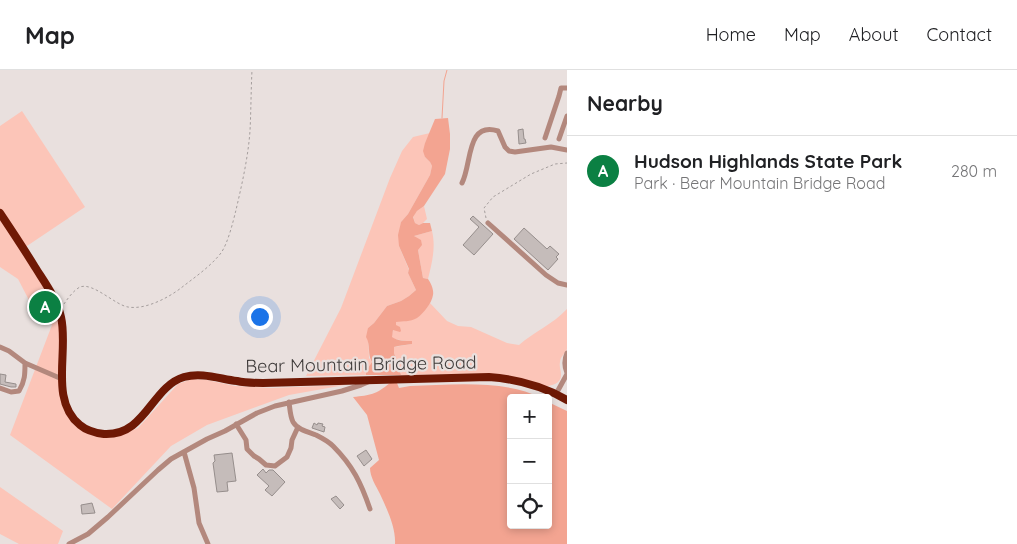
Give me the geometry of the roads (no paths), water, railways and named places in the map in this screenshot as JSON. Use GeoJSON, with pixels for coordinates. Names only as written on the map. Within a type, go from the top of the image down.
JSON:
{"type":"FeatureCollection","features":[{"type":"Feature","properties":{"kind":"highway","name":"Bear Mountain Bridge Road"},"geometry":{"type":"LineString","coordinates":[[0,213],[46,285],[59,310],[63,328],[62,379],[65,401],[74,420],[90,431],[106,434],[118,433],[133,425],[144,415],[168,386],[177,380],[195,375],[253,383],[469,376],[497,377],[527,383],[566,399]]}},
{"type":"Feature","properties":{"kind":"street"},"geometry":{"type":"LineString","coordinates":[[545,138],[561,88],[567,88]]}},
{"type":"Feature","properties":{"kind":"street"},"geometry":{"type":"LineString","coordinates":[[559,139],[567,116]]}},
{"type":"Feature","properties":{"kind":"street"},"geometry":{"type":"LineString","coordinates":[[462,183],[466,174],[472,145],[478,133],[484,130],[498,132],[509,151],[515,152],[552,147],[567,150]]}},
{"type":"Feature","properties":{"kind":"street"},"geometry":{"type":"LineString","coordinates":[[488,223],[546,275],[558,283],[567,285]]}},
{"type":"Feature","properties":{"kind":"street"},"geometry":{"type":"LineString","coordinates":[[0,347],[25,362],[62,379]]}},
{"type":"Feature","properties":{"kind":"street"},"geometry":{"type":"LineString","coordinates":[[556,394],[567,373],[564,361],[567,353]]}},
{"type":"Feature","properties":{"kind":"street"},"geometry":{"type":"LineString","coordinates":[[0,388],[12,392],[19,391],[24,382],[25,362]]}},
{"type":"Feature","properties":{"kind":"street"},"geometry":{"type":"LineString","coordinates":[[69,544],[88,534],[171,459],[257,413],[289,402],[342,391],[371,380]]}},
{"type":"Feature","properties":{"kind":"street"},"geometry":{"type":"LineString","coordinates":[[289,402],[293,423],[298,428],[319,436],[333,446],[355,473],[370,510]]}},
{"type":"Feature","properties":{"kind":"street"},"geometry":{"type":"LineString","coordinates":[[236,424],[246,440],[247,449],[266,465],[275,466],[288,458],[292,440],[298,428]]}},
{"type":"Feature","properties":{"kind":"street"},"geometry":{"type":"LineString","coordinates":[[184,452],[194,488],[199,523],[208,544]]}},
{"type":"Feature","properties":{"kind":"waterway"},"geometry":{"type":"LineString","coordinates":[[442,118],[444,81],[447,70]]}},
{"type":"Feature","properties":{"kind":"place","name":"Hudson Highlands State Park"},"geometry":{"type":"Point","coordinates":[45,307]}}]}
